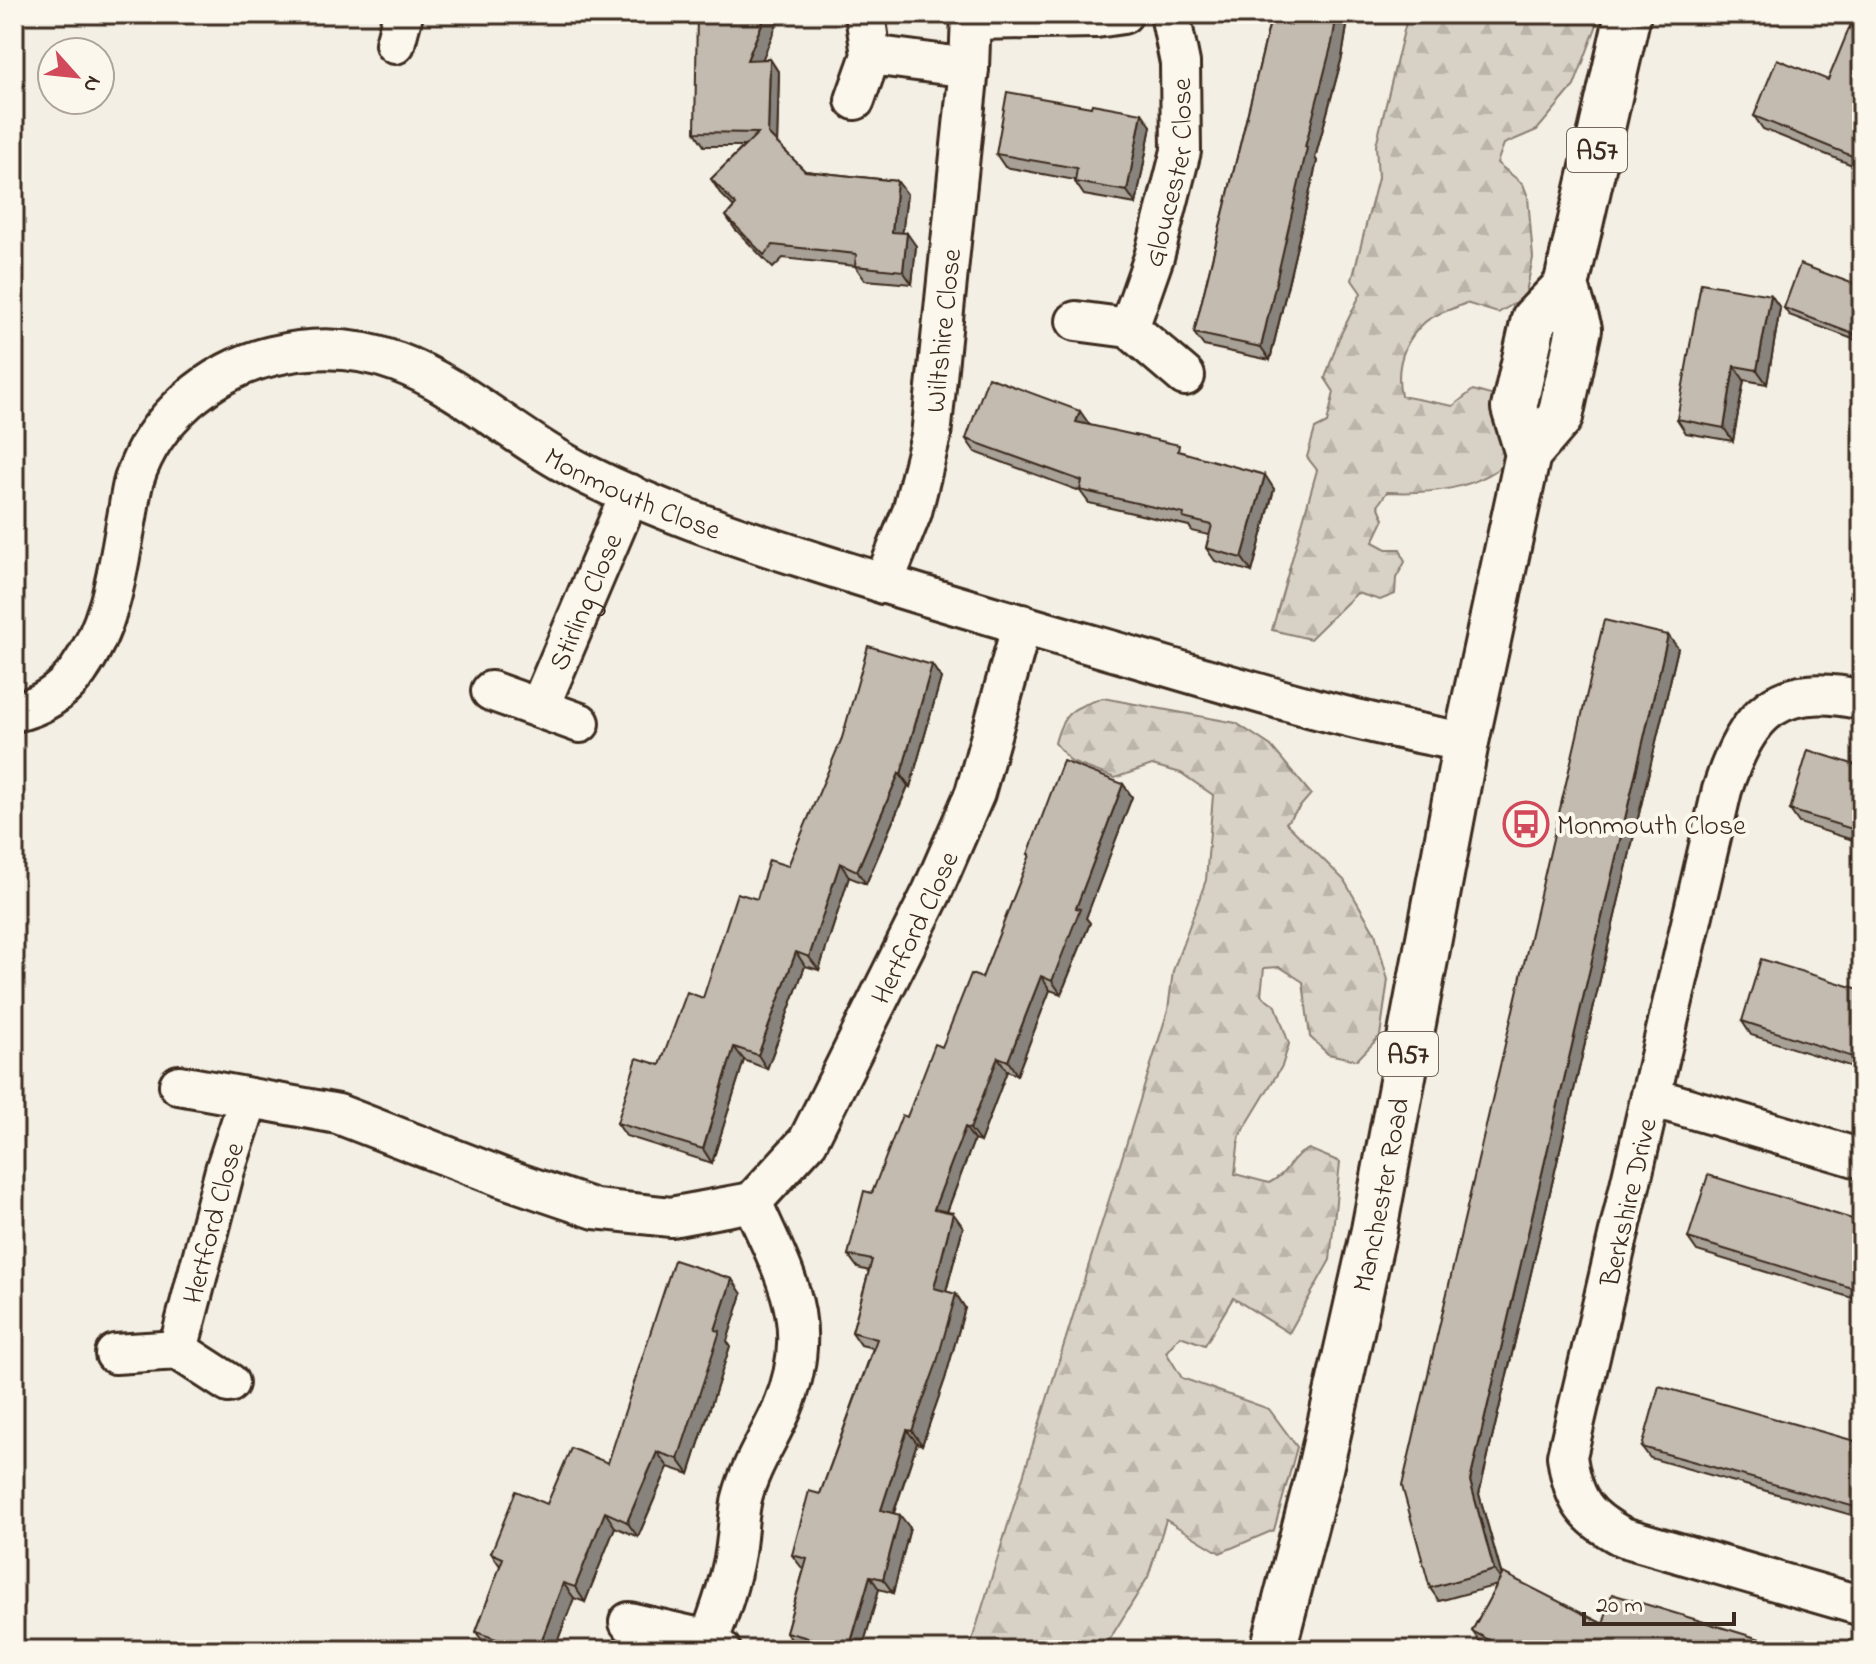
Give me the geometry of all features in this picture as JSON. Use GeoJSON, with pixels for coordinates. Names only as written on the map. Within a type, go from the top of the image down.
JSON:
{"type":"FeatureCollection","features":[{"type":"Feature","properties":{"kind":"main road","name":"Manchester Road"},"geometry":{"type":"LineString","coordinates":[[1273,1650],[1320,1469],[1374,1230],[1466,742],[1528,454],[1514,408],[1534,319],[1566,286],[1628,14]]}},
{"type":"Feature","properties":{"kind":"street"},"geometry":{"type":"LineString","coordinates":[[855,100],[871,55],[865,14]]}},
{"type":"Feature","properties":{"kind":"street"},"geometry":{"type":"LineString","coordinates":[[971,17],[1096,18],[1123,14]]}},
{"type":"Feature","properties":{"kind":"street","name":"Gloucester Close"},"geometry":{"type":"LineString","coordinates":[[1129,328],[1154,257],[1181,151],[1180,63],[1170,14]]}},
{"type":"Feature","properties":{"kind":"street","name":"Wiltshire Close"},"geometry":{"type":"LineString","coordinates":[[883,584],[912,512],[931,436],[969,68],[971,17]]}},
{"type":"Feature","properties":{"kind":"street"},"geometry":{"type":"LineString","coordinates":[[871,55],[969,68]]}},
{"type":"Feature","properties":{"kind":"street"},"geometry":{"type":"LineString","coordinates":[[1076,321],[1129,328],[1185,376]]}},
{"type":"Feature","properties":{"kind":"street","name":"Monmouth Close"},"geometry":{"type":"LineString","coordinates":[[14,712],[42,704],[58,693],[90,653],[103,629],[115,587],[134,481],[145,455],[185,403],[210,382],[268,356],[336,348],[375,354],[411,366],[443,382],[586,475],[738,537],[883,584],[1371,724],[1466,742]]}},
{"type":"Feature","properties":{"kind":"street","name":"Stirling Close"},"geometry":{"type":"LineString","coordinates":[[539,708],[630,494]]}},
{"type":"Feature","properties":{"kind":"street","name":"Hertford Close"},"geometry":{"type":"LineString","coordinates":[[752,1202],[808,1141],[932,892],[975,793],[1022,624]]}},
{"type":"Feature","properties":{"kind":"street"},"geometry":{"type":"LineString","coordinates":[[491,691],[580,723]]}},
{"type":"Feature","properties":{"kind":"street","name":"Berkshire Drive"},"geometry":{"type":"LineString","coordinates":[[1862,700],[1821,693],[1795,696],[1768,710],[1746,731],[1732,759],[1722,790],[1567,1456],[1571,1484],[1583,1508],[1601,1525],[1623,1537],[1862,1606]]}},
{"type":"Feature","properties":{"kind":"street"},"geometry":{"type":"LineString","coordinates":[[179,1085],[338,1114],[501,1177],[595,1209],[671,1217],[752,1202],[791,1289],[798,1317],[798,1346],[782,1409],[742,1499],[715,1645],[629,1622]]}},
{"type":"Feature","properties":{"kind":"street"},"geometry":{"type":"LineString","coordinates":[[1651,1097],[1862,1159]]}},
{"type":"Feature","properties":{"kind":"street","name":"Hertford Close"},"geometry":{"type":"LineString","coordinates":[[178,1350],[225,1170],[249,1098]]}},
{"type":"Feature","properties":{"kind":"street"},"geometry":{"type":"LineString","coordinates":[[115,1354],[178,1350],[229,1383]]}},
{"type":"Feature","properties":{"kind":"green space"},"geometry":{"type":"Polygon","coordinates":[[[1408,14],[1601,14],[1574,86],[1537,130],[1504,144],[1497,163],[1523,184],[1528,197],[1533,258],[1525,297],[1498,313],[1466,303],[1434,316],[1411,338],[1400,365],[1401,396],[1453,406],[1473,390],[1501,398],[1506,463],[1465,485],[1419,492],[1387,492],[1378,505],[1384,519],[1373,542],[1386,549],[1400,549],[1405,562],[1396,578],[1395,594],[1380,600],[1357,593],[1310,639],[1272,630],[1317,470],[1307,457],[1315,429],[1327,423],[1334,392],[1325,378],[1339,338],[1361,293],[1352,280],[1378,178],[1376,145],[1408,14]]]}},
{"type":"Feature","properties":{"kind":"green space"},"geometry":{"type":"Polygon","coordinates":[[[1103,698],[1236,723],[1271,746],[1311,794],[1286,823],[1344,880],[1375,933],[1388,980],[1380,1036],[1357,1060],[1328,1054],[1310,1037],[1303,982],[1280,967],[1264,968],[1261,995],[1276,1006],[1289,1044],[1282,1066],[1239,1137],[1235,1174],[1269,1183],[1309,1149],[1340,1162],[1330,1260],[1289,1333],[1233,1298],[1205,1345],[1180,1336],[1166,1352],[1182,1378],[1269,1409],[1297,1447],[1274,1530],[1220,1553],[1166,1520],[1148,1577],[1103,1650],[969,1650],[1168,1010],[1173,971],[1206,880],[1213,795],[1181,773],[1152,765],[1115,778],[1071,762],[1055,743],[1062,724],[1071,712],[1103,698]]]}},
{"type":"Feature","properties":{"kind":"building"},"geometry":{"type":"Polygon","coordinates":[[[697,14],[766,14],[747,60],[770,59],[768,134],[805,171],[897,181],[892,232],[907,233],[903,271],[855,266],[856,254],[773,245],[764,255],[726,216],[736,205],[711,179],[758,133],[695,132],[697,14]]]}},
{"type":"Feature","properties":{"kind":"building"},"geometry":{"type":"Polygon","coordinates":[[[1272,14],[1337,14],[1261,347],[1194,333],[1272,14]]]}},
{"type":"Feature","properties":{"kind":"building"},"geometry":{"type":"Polygon","coordinates":[[[1855,14],[1862,14],[1862,160],[1754,116],[1777,59],[1828,80],[1855,14]]]}},
{"type":"Feature","properties":{"kind":"building"},"geometry":{"type":"Polygon","coordinates":[[[1007,92],[1142,113],[1127,191],[1075,182],[1077,168],[996,154],[1007,92]]]}},
{"type":"Feature","properties":{"kind":"building"},"geometry":{"type":"Polygon","coordinates":[[[1800,264],[1862,287],[1862,309],[1853,334],[1784,308],[1800,264]]]}},
{"type":"Feature","properties":{"kind":"building"},"geometry":{"type":"Polygon","coordinates":[[[1701,283],[1771,295],[1757,370],[1734,366],[1724,428],[1677,419],[1701,283]]]}},
{"type":"Feature","properties":{"kind":"building"},"geometry":{"type":"Polygon","coordinates":[[[988,377],[1080,411],[1076,422],[1179,445],[1178,451],[1265,475],[1242,558],[1206,548],[1212,525],[1183,518],[1184,514],[1080,490],[1082,481],[966,439],[988,377]]]}},
{"type":"Feature","properties":{"kind":"building"},"geometry":{"type":"Polygon","coordinates":[[[1862,559],[1862,599],[1850,596],[1862,559]]]}},
{"type":"Feature","properties":{"kind":"building"},"geometry":{"type":"Polygon","coordinates":[[[1604,620],[1668,635],[1470,1481],[1494,1570],[1430,1588],[1402,1486],[1604,620]]]}},
{"type":"Feature","properties":{"kind":"building"},"geometry":{"type":"Polygon","coordinates":[[[868,646],[932,665],[901,774],[857,871],[840,863],[809,957],[796,952],[758,1055],[734,1047],[703,1149],[617,1123],[637,1058],[660,1065],[687,992],[703,998],[737,893],[757,899],[769,860],[788,866],[842,738],[868,646]]]}},
{"type":"Feature","properties":{"kind":"building"},"geometry":{"type":"Polygon","coordinates":[[[1808,750],[1862,767],[1862,832],[1790,810],[1808,750]]]}},
{"type":"Feature","properties":{"kind":"building"},"geometry":{"type":"Polygon","coordinates":[[[1063,761],[1123,784],[1052,981],[1041,976],[1008,1061],[998,1057],[970,1129],[965,1127],[934,1209],[953,1213],[934,1288],[956,1294],[936,1365],[912,1431],[907,1430],[881,1510],[900,1515],[883,1579],[870,1576],[849,1649],[786,1632],[807,1559],[792,1555],[809,1491],[820,1494],[877,1339],[852,1332],[872,1260],[848,1255],[864,1191],[872,1193],[902,1115],[907,1117],[935,1044],[942,1047],[971,974],[982,978],[1063,761]]]}},
{"type":"Feature","properties":{"kind":"building"},"geometry":{"type":"Polygon","coordinates":[[[1761,959],[1862,990],[1862,1060],[1742,1021],[1761,959]]]}},
{"type":"Feature","properties":{"kind":"building"},"geometry":{"type":"Polygon","coordinates":[[[1708,1175],[1862,1222],[1862,1291],[1688,1238],[1708,1175]]]}},
{"type":"Feature","properties":{"kind":"building"},"geometry":{"type":"Polygon","coordinates":[[[674,1260],[732,1279],[715,1330],[720,1331],[678,1459],[657,1452],[627,1522],[605,1512],[575,1587],[563,1583],[538,1650],[517,1650],[519,1647],[476,1632],[503,1558],[491,1553],[516,1491],[547,1504],[571,1448],[608,1463],[674,1260]]]}},
{"type":"Feature","properties":{"kind":"building"},"geometry":{"type":"Polygon","coordinates":[[[1659,1386],[1862,1443],[1862,1509],[1642,1447],[1659,1386]]]}},
{"type":"Feature","properties":{"kind":"building"},"geometry":{"type":"Polygon","coordinates":[[[1503,1573],[1603,1624],[1612,1594],[1796,1650],[1508,1650],[1472,1631],[1503,1573]]]}},
{"type":"Feature","properties":{"kind":"place","name":"Monmouth Close"},"geometry":{"type":"Point","coordinates":[1526,824]}}]}
